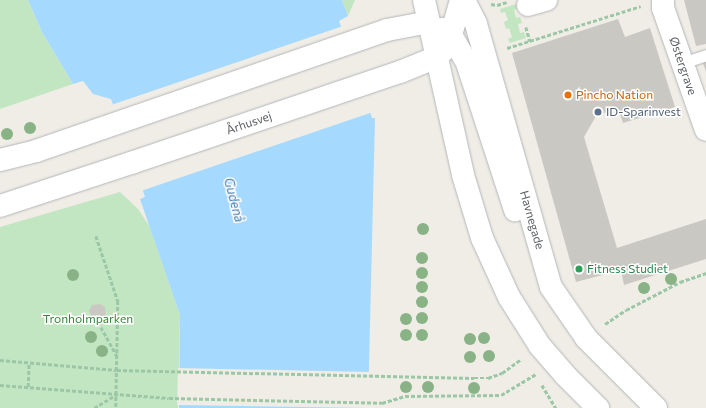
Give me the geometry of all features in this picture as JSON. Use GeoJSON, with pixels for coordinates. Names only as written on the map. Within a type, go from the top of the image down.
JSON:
{"type":"FeatureCollection","features":[{"type":"Feature","properties":{"kind":"main road"},"geometry":{"type":"LineString","coordinates":[[424,0],[462,175],[482,238],[509,297],[540,346],[565,375],[598,408]]}},
{"type":"Feature","properties":{"kind":"main road"},"geometry":{"type":"LineString","coordinates":[[437,57],[446,48],[452,35],[462,0]]}},
{"type":"Feature","properties":{"kind":"main road","name":"Havnegade"},"geometry":{"type":"LineString","coordinates":[[462,0],[476,24],[551,288],[586,338],[656,408]]}},
{"type":"Feature","properties":{"kind":"main road","name":"Østergrave"},"geometry":{"type":"LineString","coordinates":[[654,2],[663,8],[706,130]]}},
{"type":"Feature","properties":{"kind":"main road"},"geometry":{"type":"LineString","coordinates":[[0,160],[36,151],[387,30],[429,22],[441,27],[452,35],[467,63],[515,212],[551,288]]}},
{"type":"Feature","properties":{"kind":"main road","name":"Århusvej"},"geometry":{"type":"LineString","coordinates":[[0,206],[131,163],[437,57]]}},
{"type":"Feature","properties":{"kind":"lane"},"geometry":{"type":"LineString","coordinates":[[682,63],[706,55]]}},
{"type":"Feature","properties":{"kind":"path"},"geometry":{"type":"LineString","coordinates":[[503,50],[654,2]]}},
{"type":"Feature","properties":{"kind":"path"},"geometry":{"type":"LineString","coordinates":[[96,236],[118,301],[116,408]]}},
{"type":"Feature","properties":{"kind":"path"},"geometry":{"type":"LineString","coordinates":[[605,324],[626,310],[680,282],[706,274]]}},
{"type":"Feature","properties":{"kind":"path"},"geometry":{"type":"LineString","coordinates":[[101,327],[117,356]]}},
{"type":"Feature","properties":{"kind":"path"},"geometry":{"type":"LineString","coordinates":[[0,360],[117,370],[170,372],[488,378],[502,373],[540,346]]}},
{"type":"Feature","properties":{"kind":"path"},"geometry":{"type":"LineString","coordinates":[[28,387],[29,363]]}},
{"type":"Feature","properties":{"kind":"path"},"geometry":{"type":"LineString","coordinates":[[0,385],[169,398],[382,403],[405,396],[501,396],[535,375],[556,408]]}},
{"type":"Feature","properties":{"kind":"path"},"geometry":{"type":"LineString","coordinates":[[94,408],[116,394]]}},
{"type":"Feature","properties":{"kind":"green space"},"geometry":{"type":"Polygon","coordinates":[[[0,0],[28,0],[42,32],[73,84],[0,109],[0,0]]]}},
{"type":"Feature","properties":{"kind":"green space"},"geometry":{"type":"Polygon","coordinates":[[[342,0],[355,0],[348,16],[342,0]]]}},
{"type":"Feature","properties":{"kind":"green space"},"geometry":{"type":"Polygon","coordinates":[[[516,4],[517,9],[514,10],[516,18],[520,17],[522,23],[518,24],[520,33],[524,32],[526,38],[510,43],[508,39],[512,37],[509,28],[506,29],[504,22],[508,20],[505,12],[501,13],[500,9],[516,4]]]}},
{"type":"Feature","properties":{"kind":"green space","name":"Tronholmparken"},"geometry":{"type":"Polygon","coordinates":[[[120,192],[138,209],[150,227],[180,315],[178,408],[0,408],[0,227],[120,192]]]}},
{"type":"Feature","properties":{"kind":"water","name":"Gudenå"},"geometry":{"type":"Polygon","coordinates":[[[28,0],[342,0],[348,16],[339,21],[372,118],[375,118],[368,408],[179,408],[180,315],[140,199],[145,197],[111,99],[93,94],[83,81],[73,84],[42,32],[28,0]]]}},
{"type":"Feature","properties":{"kind":"pier"},"geometry":{"type":"Polygon","coordinates":[[[343,26],[373,112],[141,191],[111,105],[343,26]]]}},
{"type":"Feature","properties":{"kind":"pier"},"geometry":{"type":"Polygon","coordinates":[[[178,368],[370,372],[370,408],[177,405],[178,368]]]}},
{"type":"Feature","properties":{"kind":"building"},"geometry":{"type":"Polygon","coordinates":[[[684,0],[706,0],[706,44],[696,46],[684,0]]]}},
{"type":"Feature","properties":{"kind":"building"},"geometry":{"type":"Polygon","coordinates":[[[618,19],[625,37],[650,28],[675,107],[623,123],[618,108],[596,116],[584,137],[617,248],[706,219],[706,259],[624,285],[621,270],[576,282],[512,53],[618,19]]]}},
{"type":"Feature","properties":{"kind":"building"},"geometry":{"type":"Polygon","coordinates":[[[706,58],[706,72],[702,60],[706,58]]]}},
{"type":"Feature","properties":{"kind":"building"},"geometry":{"type":"Polygon","coordinates":[[[100,304],[105,307],[106,321],[101,325],[95,323],[89,311],[92,305],[100,304]]]}},
{"type":"Feature","properties":{"kind":"place","name":"Pincho Nation"},"geometry":{"type":"Point","coordinates":[568,95]}},
{"type":"Feature","properties":{"kind":"place","name":"ID-Sparinvest"},"geometry":{"type":"Point","coordinates":[598,112]}},
{"type":"Feature","properties":{"kind":"place","name":"Fitness Studiet"},"geometry":{"type":"Point","coordinates":[579,269]}}]}
